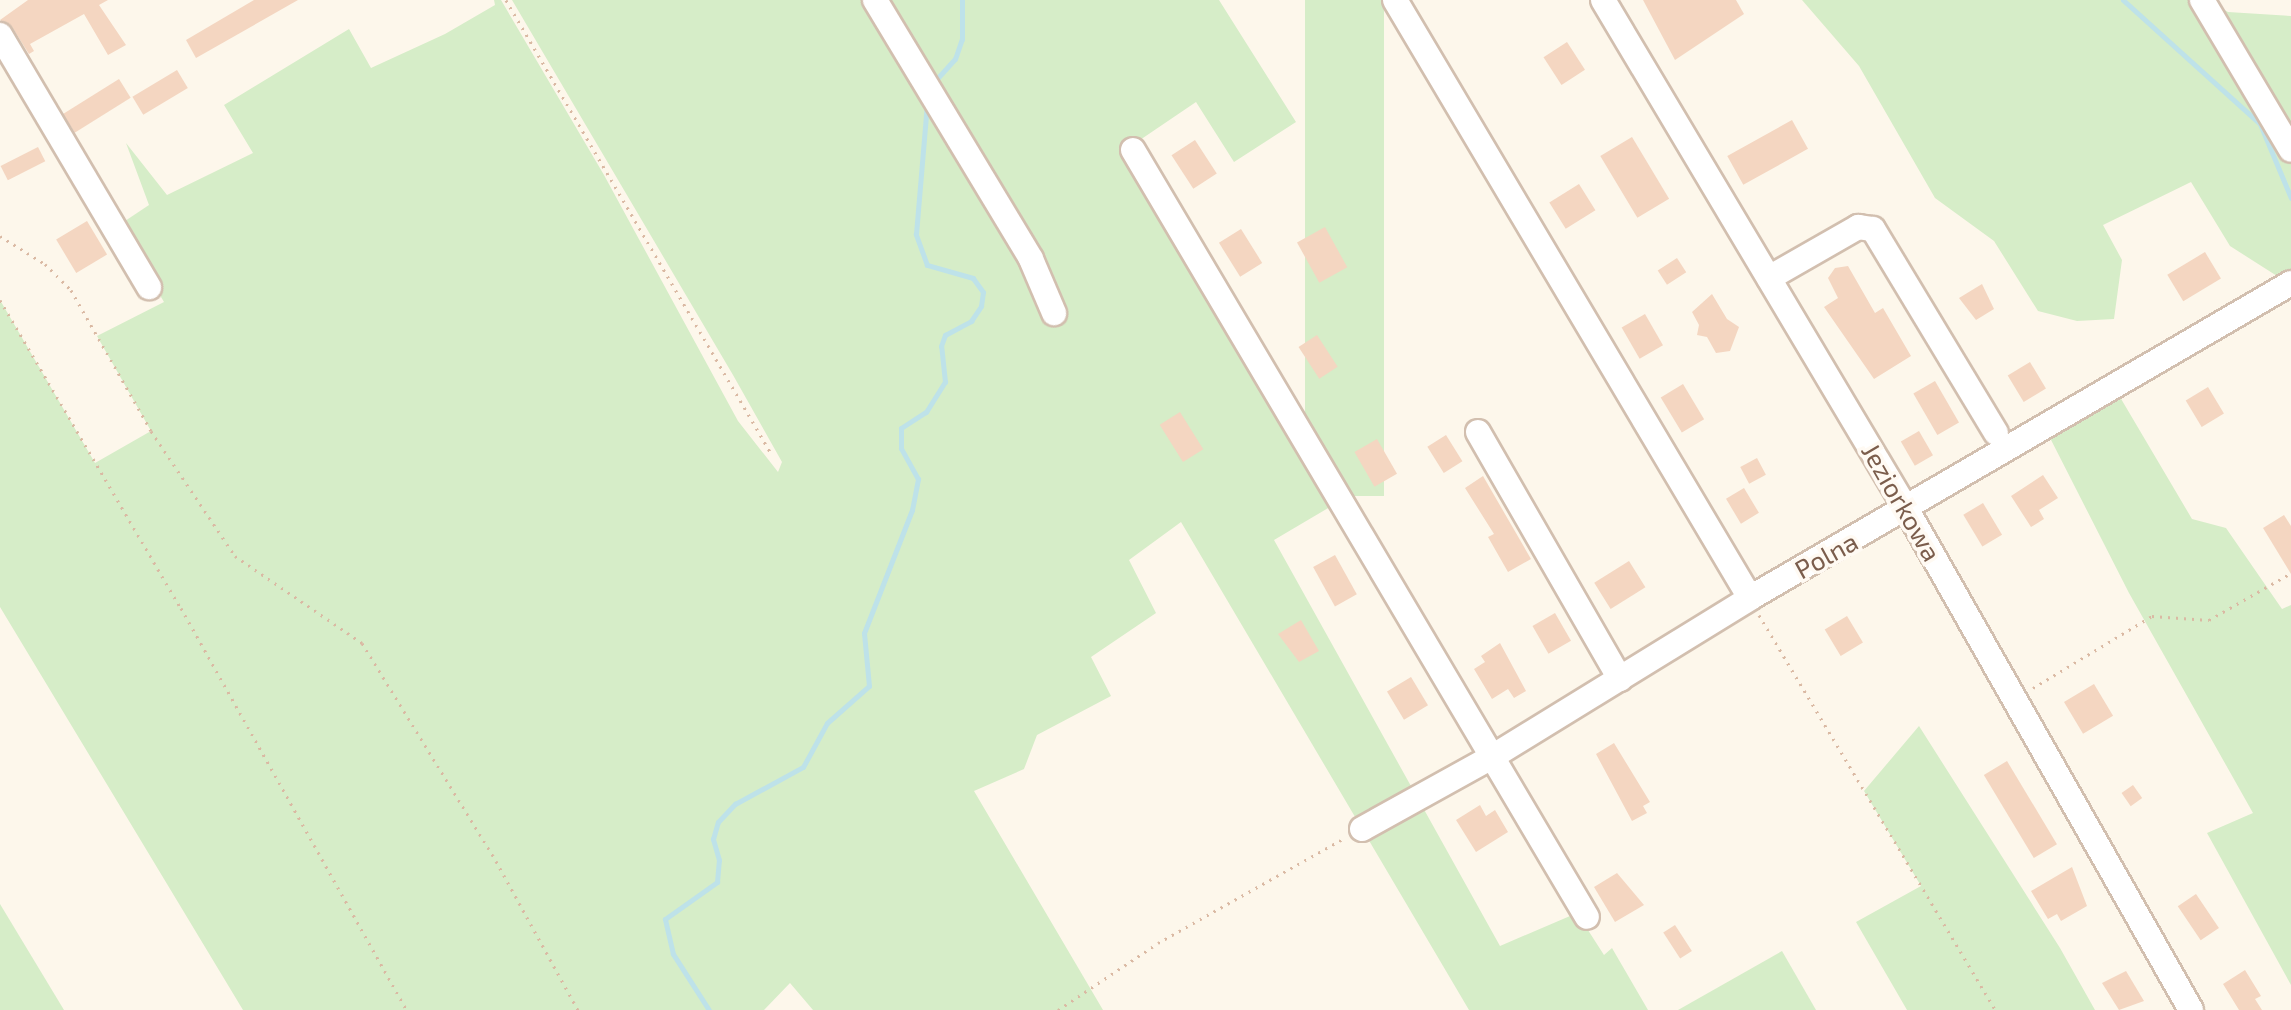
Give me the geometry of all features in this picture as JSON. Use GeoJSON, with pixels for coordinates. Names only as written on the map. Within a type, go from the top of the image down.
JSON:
{"type":"FeatureCollection","features":[{"type":"Feature","properties":{"kind":"street"},"geometry":{"type":"LineString","coordinates":[[875,0],[930,96],[1031,259],[1054,313]]}},
{"type":"Feature","properties":{"kind":"street"},"geometry":{"type":"LineString","coordinates":[[1395,0],[1750,598]]}},
{"type":"Feature","properties":{"kind":"street","name":"Jeziorkowa"},"geometry":{"type":"LineString","coordinates":[[1603,0],[1907,510],[2191,1010]]}},
{"type":"Feature","properties":{"kind":"street"},"geometry":{"type":"LineString","coordinates":[[2202,0],[2291,150]]}},
{"type":"Feature","properties":{"kind":"street"},"geometry":{"type":"LineString","coordinates":[[0,35],[149,287]]}},
{"type":"Feature","properties":{"kind":"street"},"geometry":{"type":"LineString","coordinates":[[1133,150],[1587,917]]}},
{"type":"Feature","properties":{"kind":"street"},"geometry":{"type":"LineString","coordinates":[[1769,278],[1858,227],[1873,229],[1996,433]]}},
{"type":"Feature","properties":{"kind":"street","name":"Polna"},"geometry":{"type":"LineString","coordinates":[[1362,829],[1492,757],[1750,598],[1907,510],[2291,283]]}},
{"type":"Feature","properties":{"kind":"street"},"geometry":{"type":"LineString","coordinates":[[1478,432],[1620,679]]}},
{"type":"Feature","properties":{"kind":"path"},"geometry":{"type":"LineString","coordinates":[[506,0],[772,455]]}},
{"type":"Feature","properties":{"kind":"path"},"geometry":{"type":"LineString","coordinates":[[0,236],[45,264],[71,290],[151,431],[235,556],[362,643],[496,861],[578,1010]]}},
{"type":"Feature","properties":{"kind":"path"},"geometry":{"type":"LineString","coordinates":[[0,300],[181,608],[407,1010]]}},
{"type":"Feature","properties":{"kind":"path"},"geometry":{"type":"LineString","coordinates":[[2016,699],[2152,616],[2209,620],[2291,573]]}},
{"type":"Feature","properties":{"kind":"path"},"geometry":{"type":"LineString","coordinates":[[1750,598],[1995,1010]]}},
{"type":"Feature","properties":{"kind":"path"},"geometry":{"type":"LineString","coordinates":[[1058,1010],[1158,943],[1362,829]]}},
{"type":"Feature","properties":{"kind":"green space"},"geometry":{"type":"Polygon","coordinates":[[[494,0],[501,0],[604,175],[738,421],[778,472],[782,462],[733,375],[512,0],[1219,0],[1296,122],[1234,162],[1196,102],[1137,142],[1335,504],[1274,540],[1500,946],[1577,913],[1604,955],[1612,948],[1648,1010],[1469,1010],[1181,522],[1129,560],[1156,613],[1091,657],[1111,696],[1037,735],[1024,769],[974,791],[1103,1010],[813,1010],[790,983],[764,1010],[243,1010],[0,607],[0,300],[95,463],[151,431],[97,336],[164,302],[119,225],[149,205],[126,143],[167,195],[253,153],[224,105],[349,29],[371,68],[445,34],[495,5],[494,0]]]}},
{"type":"Feature","properties":{"kind":"green space"},"geometry":{"type":"Polygon","coordinates":[[[1305,0],[1384,0],[1384,496],[1305,496],[1305,0]]]}},
{"type":"Feature","properties":{"kind":"green space"},"geometry":{"type":"Polygon","coordinates":[[[1802,0],[2207,0],[2228,12],[2291,16],[2291,285],[2230,246],[2191,182],[2103,225],[2122,260],[2114,319],[2077,321],[2038,311],[1994,241],[1935,198],[1859,66],[1802,0]]]}},
{"type":"Feature","properties":{"kind":"green space"},"geometry":{"type":"Polygon","coordinates":[[[2117,392],[2192,519],[2226,528],[2282,609],[2291,605],[2291,985],[2207,833],[2253,813],[2129,593],[2047,432],[2117,392]]]}},
{"type":"Feature","properties":{"kind":"green space"},"geometry":{"type":"Polygon","coordinates":[[[1919,726],[2060,948],[2095,1010],[1907,1010],[1856,922],[1921,886],[1864,791],[1919,726]]]}},
{"type":"Feature","properties":{"kind":"green space"},"geometry":{"type":"Polygon","coordinates":[[[0,904],[64,1010],[0,1010],[0,904]]]}},
{"type":"Feature","properties":{"kind":"green space"},"geometry":{"type":"Polygon","coordinates":[[[1782,951],[1816,1010],[1678,1010],[1782,951]]]}},
{"type":"Feature","properties":{"kind":"building"},"geometry":{"type":"Polygon","coordinates":[[[28,0],[108,0],[99,5],[126,45],[108,55],[84,14],[30,44],[34,51],[29,54],[12,27],[0,20],[28,0]]]}},
{"type":"Feature","properties":{"kind":"building"},"geometry":{"type":"Polygon","coordinates":[[[254,0],[298,0],[196,58],[186,40],[254,0]]]}},
{"type":"Feature","properties":{"kind":"building"},"geometry":{"type":"Polygon","coordinates":[[[1643,0],[1736,0],[1744,14],[1675,60],[1643,0]]]}},
{"type":"Feature","properties":{"kind":"building"},"geometry":{"type":"Polygon","coordinates":[[[1567,42],[1585,70],[1561,85],[1544,57],[1567,42]]]}},
{"type":"Feature","properties":{"kind":"building"},"geometry":{"type":"Polygon","coordinates":[[[177,70],[188,88],[143,115],[132,97],[177,70]]]}},
{"type":"Feature","properties":{"kind":"building"},"geometry":{"type":"Polygon","coordinates":[[[119,79],[131,98],[75,133],[63,114],[119,79]]]}},
{"type":"Feature","properties":{"kind":"building"},"geometry":{"type":"Polygon","coordinates":[[[1792,120],[1808,149],[1743,185],[1727,156],[1792,120]]]}},
{"type":"Feature","properties":{"kind":"building"},"geometry":{"type":"Polygon","coordinates":[[[1632,137],[1669,199],[1637,218],[1600,156],[1632,137]]]}},
{"type":"Feature","properties":{"kind":"building"},"geometry":{"type":"Polygon","coordinates":[[[1195,140],[1217,174],[1193,189],[1172,155],[1195,140]]]}},
{"type":"Feature","properties":{"kind":"building"},"geometry":{"type":"Polygon","coordinates":[[[38,147],[45,161],[8,180],[1,166],[38,147]]]}},
{"type":"Feature","properties":{"kind":"building"},"geometry":{"type":"Polygon","coordinates":[[[1579,184],[1595,210],[1566,229],[1549,203],[1579,184]]]}},
{"type":"Feature","properties":{"kind":"building"},"geometry":{"type":"Polygon","coordinates":[[[87,221],[107,254],[76,273],[56,240],[87,221]]]}},
{"type":"Feature","properties":{"kind":"building"},"geometry":{"type":"Polygon","coordinates":[[[1325,227],[1347,267],[1319,283],[1297,243],[1325,227]]]}},
{"type":"Feature","properties":{"kind":"building"},"geometry":{"type":"Polygon","coordinates":[[[1241,229],[1262,263],[1240,277],[1219,243],[1241,229]]]}},
{"type":"Feature","properties":{"kind":"building"},"geometry":{"type":"Polygon","coordinates":[[[2205,252],[2221,279],[2183,301],[2167,275],[2205,252]]]}},
{"type":"Feature","properties":{"kind":"building"},"geometry":{"type":"Polygon","coordinates":[[[1677,258],[1686,272],[1667,285],[1658,271],[1677,258]]]}},
{"type":"Feature","properties":{"kind":"building"},"geometry":{"type":"Polygon","coordinates":[[[1848,266],[1875,313],[1883,308],[1911,356],[1874,379],[1824,307],[1838,298],[1828,278],[1835,268],[1848,266]]]}},
{"type":"Feature","properties":{"kind":"building"},"geometry":{"type":"Polygon","coordinates":[[[1982,284],[1994,309],[1976,320],[1959,298],[1982,284]]]}},
{"type":"Feature","properties":{"kind":"building"},"geometry":{"type":"Polygon","coordinates":[[[1712,294],[1727,319],[1739,327],[1730,351],[1716,353],[1707,337],[1697,335],[1699,325],[1692,312],[1712,294]]]}},
{"type":"Feature","properties":{"kind":"building"},"geometry":{"type":"Polygon","coordinates":[[[1645,314],[1663,345],[1640,359],[1622,328],[1645,314]]]}},
{"type":"Feature","properties":{"kind":"building"},"geometry":{"type":"Polygon","coordinates":[[[1317,335],[1338,367],[1319,379],[1299,347],[1317,335]]]}},
{"type":"Feature","properties":{"kind":"building"},"geometry":{"type":"Polygon","coordinates":[[[2030,362],[2046,389],[2024,402],[2008,375],[2030,362]]]}},
{"type":"Feature","properties":{"kind":"building"},"geometry":{"type":"Polygon","coordinates":[[[1935,381],[1959,423],[1937,435],[1913,394],[1935,381]]]}},
{"type":"Feature","properties":{"kind":"building"},"geometry":{"type":"Polygon","coordinates":[[[1683,384],[1704,419],[1682,433],[1661,397],[1683,384]]]}},
{"type":"Feature","properties":{"kind":"building"},"geometry":{"type":"Polygon","coordinates":[[[2208,387],[2224,414],[2202,427],[2186,400],[2208,387]]]}},
{"type":"Feature","properties":{"kind":"building"},"geometry":{"type":"Polygon","coordinates":[[[1180,412],[1203,449],[1183,462],[1160,425],[1180,412]]]}},
{"type":"Feature","properties":{"kind":"building"},"geometry":{"type":"Polygon","coordinates":[[[1919,431],[1933,455],[1915,466],[1901,442],[1919,431]]]}},
{"type":"Feature","properties":{"kind":"building"},"geometry":{"type":"Polygon","coordinates":[[[1446,435],[1462,461],[1444,473],[1427,447],[1446,435]]]}},
{"type":"Feature","properties":{"kind":"building"},"geometry":{"type":"Polygon","coordinates":[[[1377,439],[1397,474],[1374,487],[1354,452],[1377,439]]]}},
{"type":"Feature","properties":{"kind":"building"},"geometry":{"type":"Polygon","coordinates":[[[1757,458],[1766,475],[1749,484],[1740,467],[1757,458]]]}},
{"type":"Feature","properties":{"kind":"building"},"geometry":{"type":"Polygon","coordinates":[[[2043,475],[2058,498],[2039,510],[2044,519],[2031,527],[2011,496],[2043,475]]]}},
{"type":"Feature","properties":{"kind":"building"},"geometry":{"type":"Polygon","coordinates":[[[1483,476],[1531,559],[1508,572],[1488,537],[1494,534],[1465,488],[1483,476]]]}},
{"type":"Feature","properties":{"kind":"building"},"geometry":{"type":"Polygon","coordinates":[[[1744,488],[1759,513],[1741,524],[1726,499],[1744,488]]]}},
{"type":"Feature","properties":{"kind":"building"},"geometry":{"type":"Polygon","coordinates":[[[1983,503],[2002,535],[1982,547],[1963,515],[1983,503]]]}},
{"type":"Feature","properties":{"kind":"building"},"geometry":{"type":"Polygon","coordinates":[[[2284,515],[2291,526],[2291,574],[2263,528],[2284,515]]]}},
{"type":"Feature","properties":{"kind":"building"},"geometry":{"type":"Polygon","coordinates":[[[1335,555],[1357,594],[1335,606],[1313,567],[1335,555]]]}},
{"type":"Feature","properties":{"kind":"building"},"geometry":{"type":"Polygon","coordinates":[[[1629,561],[1645,587],[1611,609],[1594,583],[1629,561]]]}},
{"type":"Feature","properties":{"kind":"building"},"geometry":{"type":"Polygon","coordinates":[[[1555,613],[1571,641],[1548,654],[1532,626],[1555,613]]]}},
{"type":"Feature","properties":{"kind":"building"},"geometry":{"type":"Polygon","coordinates":[[[1847,616],[1863,643],[1841,656],[1825,629],[1847,616]]]}},
{"type":"Feature","properties":{"kind":"building"},"geometry":{"type":"Polygon","coordinates":[[[1301,620],[1319,651],[1299,662],[1278,634],[1301,620]]]}},
{"type":"Feature","properties":{"kind":"building"},"geometry":{"type":"Polygon","coordinates":[[[1500,643],[1526,691],[1514,698],[1508,689],[1492,699],[1474,669],[1485,662],[1481,656],[1500,643]]]}},
{"type":"Feature","properties":{"kind":"building"},"geometry":{"type":"Polygon","coordinates":[[[1411,677],[1428,705],[1404,720],[1387,691],[1411,677]]]}},
{"type":"Feature","properties":{"kind":"building"},"geometry":{"type":"Polygon","coordinates":[[[2094,684],[2113,716],[2083,734],[2064,702],[2094,684]]]}},
{"type":"Feature","properties":{"kind":"building"},"geometry":{"type":"Polygon","coordinates":[[[1614,743],[1650,802],[1643,806],[1647,813],[1632,821],[1596,754],[1614,743]]]}},
{"type":"Feature","properties":{"kind":"building"},"geometry":{"type":"Polygon","coordinates":[[[2007,761],[2057,844],[2034,858],[1984,775],[2007,761]]]}},
{"type":"Feature","properties":{"kind":"building"},"geometry":{"type":"Polygon","coordinates":[[[2133,785],[2142,798],[2131,806],[2122,793],[2133,785]]]}},
{"type":"Feature","properties":{"kind":"building"},"geometry":{"type":"Polygon","coordinates":[[[1480,805],[1486,816],[1495,810],[1508,832],[1476,852],[1456,820],[1480,805]]]}},
{"type":"Feature","properties":{"kind":"building"},"geometry":{"type":"Polygon","coordinates":[[[2072,867],[2087,906],[2061,921],[2057,914],[2048,919],[2031,891],[2072,867]]]}},
{"type":"Feature","properties":{"kind":"building"},"geometry":{"type":"Polygon","coordinates":[[[1617,873],[1644,905],[1615,922],[1594,887],[1617,873]]]}},
{"type":"Feature","properties":{"kind":"building"},"geometry":{"type":"Polygon","coordinates":[[[2196,894],[2219,928],[2201,940],[2178,906],[2196,894]]]}},
{"type":"Feature","properties":{"kind":"building"},"geometry":{"type":"Polygon","coordinates":[[[1675,925],[1692,951],[1680,959],[1663,933],[1675,925]]]}},
{"type":"Feature","properties":{"kind":"building"},"geometry":{"type":"Polygon","coordinates":[[[2245,970],[2261,996],[2255,999],[2262,1010],[2239,1010],[2223,984],[2245,970]]]}},
{"type":"Feature","properties":{"kind":"building"},"geometry":{"type":"Polygon","coordinates":[[[2126,971],[2144,1001],[2119,1010],[2102,983],[2126,971]]]}},
{"type":"Feature","properties":{"kind":"waterway"},"geometry":{"type":"LineString","coordinates":[[934,82],[955,59],[962,39],[962,0]]}},
{"type":"Feature","properties":{"kind":"waterway"},"geometry":{"type":"LineString","coordinates":[[2123,0],[2260,124],[2291,198]]}},
{"type":"Feature","properties":{"kind":"waterway"},"geometry":{"type":"LineString","coordinates":[[709,1010],[673,954],[665,919],[717,882],[719,860],[713,839],[718,822],[735,804],[803,767],[827,723],[869,686],[864,633],[912,510],[918,479],[901,448],[901,428],[926,412],[945,382],[941,346],[945,335],[971,321],[981,306],[983,292],[973,278],[927,265],[916,234],[927,102]]}}]}
